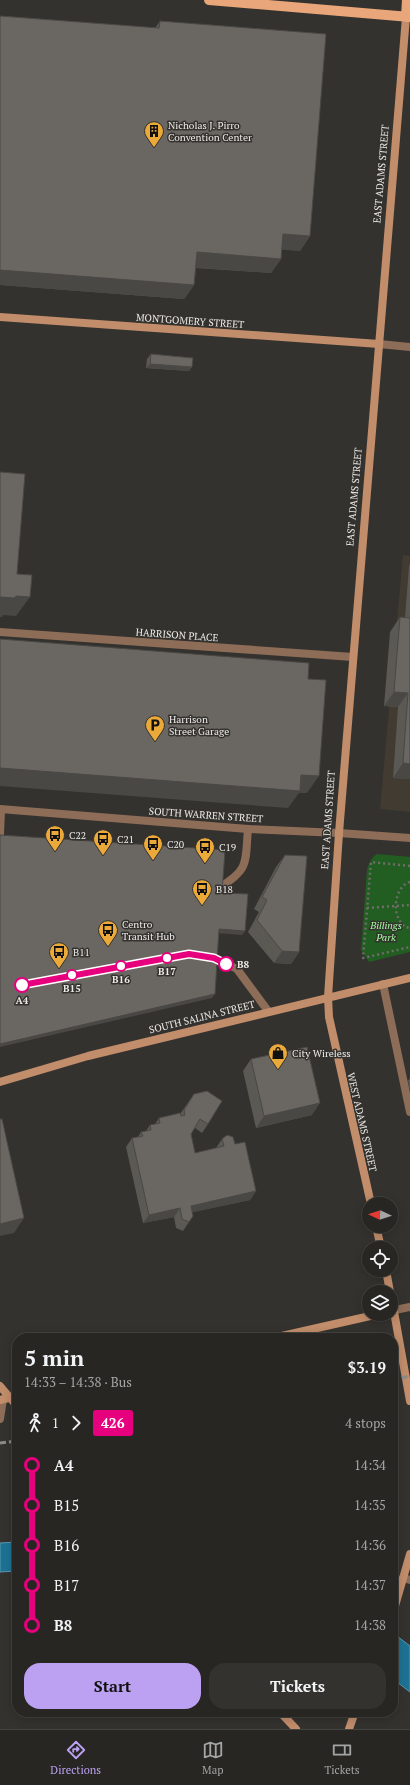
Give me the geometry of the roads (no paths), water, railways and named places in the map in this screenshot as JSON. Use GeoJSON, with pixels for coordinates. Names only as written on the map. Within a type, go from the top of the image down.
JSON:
{"type":"FeatureCollection","features":[{"type":"Feature","properties":{"kind":"main road"},"geometry":{"type":"LineString","coordinates":[[209,0],[408,17]]}},
{"type":"Feature","properties":{"kind":"main road","name":"EAST ADAMS STREET"},"geometry":{"type":"LineString","coordinates":[[328,997],[353,657],[408,17],[407,0]]}},
{"type":"Feature","properties":{"kind":"main road","name":"MONTGOMERY STREET"},"geometry":{"type":"LineString","coordinates":[[0,317],[379,344]]}},
{"type":"Feature","properties":{"kind":"main road","name":"SOUTH SALINA STREET"},"geometry":{"type":"LineString","coordinates":[[0,1082],[88,1056],[268,1011],[410,978]]}},
{"type":"Feature","properties":{"kind":"main road","name":"WEST ADAMS STREET"},"geometry":{"type":"LineString","coordinates":[[328,997],[329,1017],[369,1197]]}},
{"type":"Feature","properties":{"kind":"main road"},"geometry":{"type":"LineString","coordinates":[[295,1333],[362,1318]]}},
{"type":"Feature","properties":{"kind":"main road"},"geometry":{"type":"LineString","coordinates":[[395,1321],[397,1333]]}},
{"type":"Feature","properties":{"kind":"main road"},"geometry":{"type":"LineString","coordinates":[[398,1338],[410,1401]]}},
{"type":"Feature","properties":{"kind":"main road"},"geometry":{"type":"LineString","coordinates":[[0,1386],[7,1398]]}},
{"type":"Feature","properties":{"kind":"main road"},"geometry":{"type":"LineString","coordinates":[[398,1601],[407,1579],[410,1554]]}},
{"type":"Feature","properties":{"kind":"main road"},"geometry":{"type":"LineString","coordinates":[[285,1717],[296,1729]]}},
{"type":"Feature","properties":{"kind":"main road"},"geometry":{"type":"LineString","coordinates":[[350,1729],[354,1717]]}},
{"type":"Feature","properties":{"kind":"street"},"geometry":{"type":"LineString","coordinates":[[379,344],[410,347]]}},
{"type":"Feature","properties":{"kind":"street","name":"HARRISON PLACE"},"geometry":{"type":"LineString","coordinates":[[0,632],[353,657]]}},
{"type":"Feature","properties":{"kind":"street"},"geometry":{"type":"LineString","coordinates":[[0,834],[1,809]]}},
{"type":"Feature","properties":{"kind":"street","name":"SOUTH WARREN STREET"},"geometry":{"type":"LineString","coordinates":[[1,809],[248,829],[410,838]]}},
{"type":"Feature","properties":{"kind":"street"},"geometry":{"type":"LineString","coordinates":[[220,888],[235,878],[245,865],[248,829]]}},
{"type":"Feature","properties":{"kind":"street"},"geometry":{"type":"LineString","coordinates":[[214,958],[237,969],[268,1011]]}},
{"type":"Feature","properties":{"kind":"street"},"geometry":{"type":"LineString","coordinates":[[383,984],[410,1112]]}},
{"type":"Feature","properties":{"kind":"street"},"geometry":{"type":"LineString","coordinates":[[398,1310],[410,1307]]}},
{"type":"Feature","properties":{"kind":"street"},"geometry":{"type":"LineString","coordinates":[[0,1419],[7,1398]]}},
{"type":"Feature","properties":{"kind":"water"},"geometry":{"type":"Polygon","coordinates":[[[12,1542],[12,1571],[0,1572],[0,1543],[12,1542]]]}},
{"type":"Feature","properties":{"kind":"water"},"geometry":{"type":"Polygon","coordinates":[[[398,1637],[410,1646],[410,1692],[398,1683],[398,1637]]]}},
{"type":"Feature","properties":{"kind":"railway"},"geometry":{"type":"LineString","coordinates":[[398,1379],[410,1376]]}},
{"type":"Feature","properties":{"kind":"railway"},"geometry":{"type":"LineString","coordinates":[[0,1443],[12,1442]]}},
{"type":"Feature","properties":{"kind":"place","name":"Nicholas J. Pirro Convention Center"},"geometry":{"type":"Point","coordinates":[154,148]}},
{"type":"Feature","properties":{"kind":"place","name":"Harrison Street Garage"},"geometry":{"type":"Point","coordinates":[155,742]}},
{"type":"Feature","properties":{"kind":"place","name":"C22"},"geometry":{"type":"Point","coordinates":[55,852]}},
{"type":"Feature","properties":{"kind":"place","name":"C21"},"geometry":{"type":"Point","coordinates":[103,856]}},
{"type":"Feature","properties":{"kind":"place","name":"C20"},"geometry":{"type":"Point","coordinates":[153,861]}},
{"type":"Feature","properties":{"kind":"place","name":"C19"},"geometry":{"type":"Point","coordinates":[205,864]}},
{"type":"Feature","properties":{"kind":"place","name":"B18"},"geometry":{"type":"Point","coordinates":[202,906]}},
{"type":"Feature","properties":{"kind":"place","name":"Centro Transit Hub"},"geometry":{"type":"Point","coordinates":[108,947]}},
{"type":"Feature","properties":{"kind":"place","name":"B17"},"geometry":{"type":"Point","coordinates":[167,958]}},
{"type":"Feature","properties":{"kind":"place","name":"B8"},"geometry":{"type":"Point","coordinates":[226,964]}},
{"type":"Feature","properties":{"kind":"place","name":"B16"},"geometry":{"type":"Point","coordinates":[121,966]}},
{"type":"Feature","properties":{"kind":"place","name":"B11"},"geometry":{"type":"Point","coordinates":[59,969]}},
{"type":"Feature","properties":{"kind":"place","name":"B15"},"geometry":{"type":"Point","coordinates":[72,975]}},
{"type":"Feature","properties":{"kind":"place","name":"A4"},"geometry":{"type":"Point","coordinates":[22,985]}},
{"type":"Feature","properties":{"kind":"place","name":"City Wireless"},"geometry":{"type":"Point","coordinates":[278,1070]}},
{"type":"Feature","properties":{"kind":"park label","name":"Billings Park"},"geometry":{"type":"Point","coordinates":[386,930]}}]}
